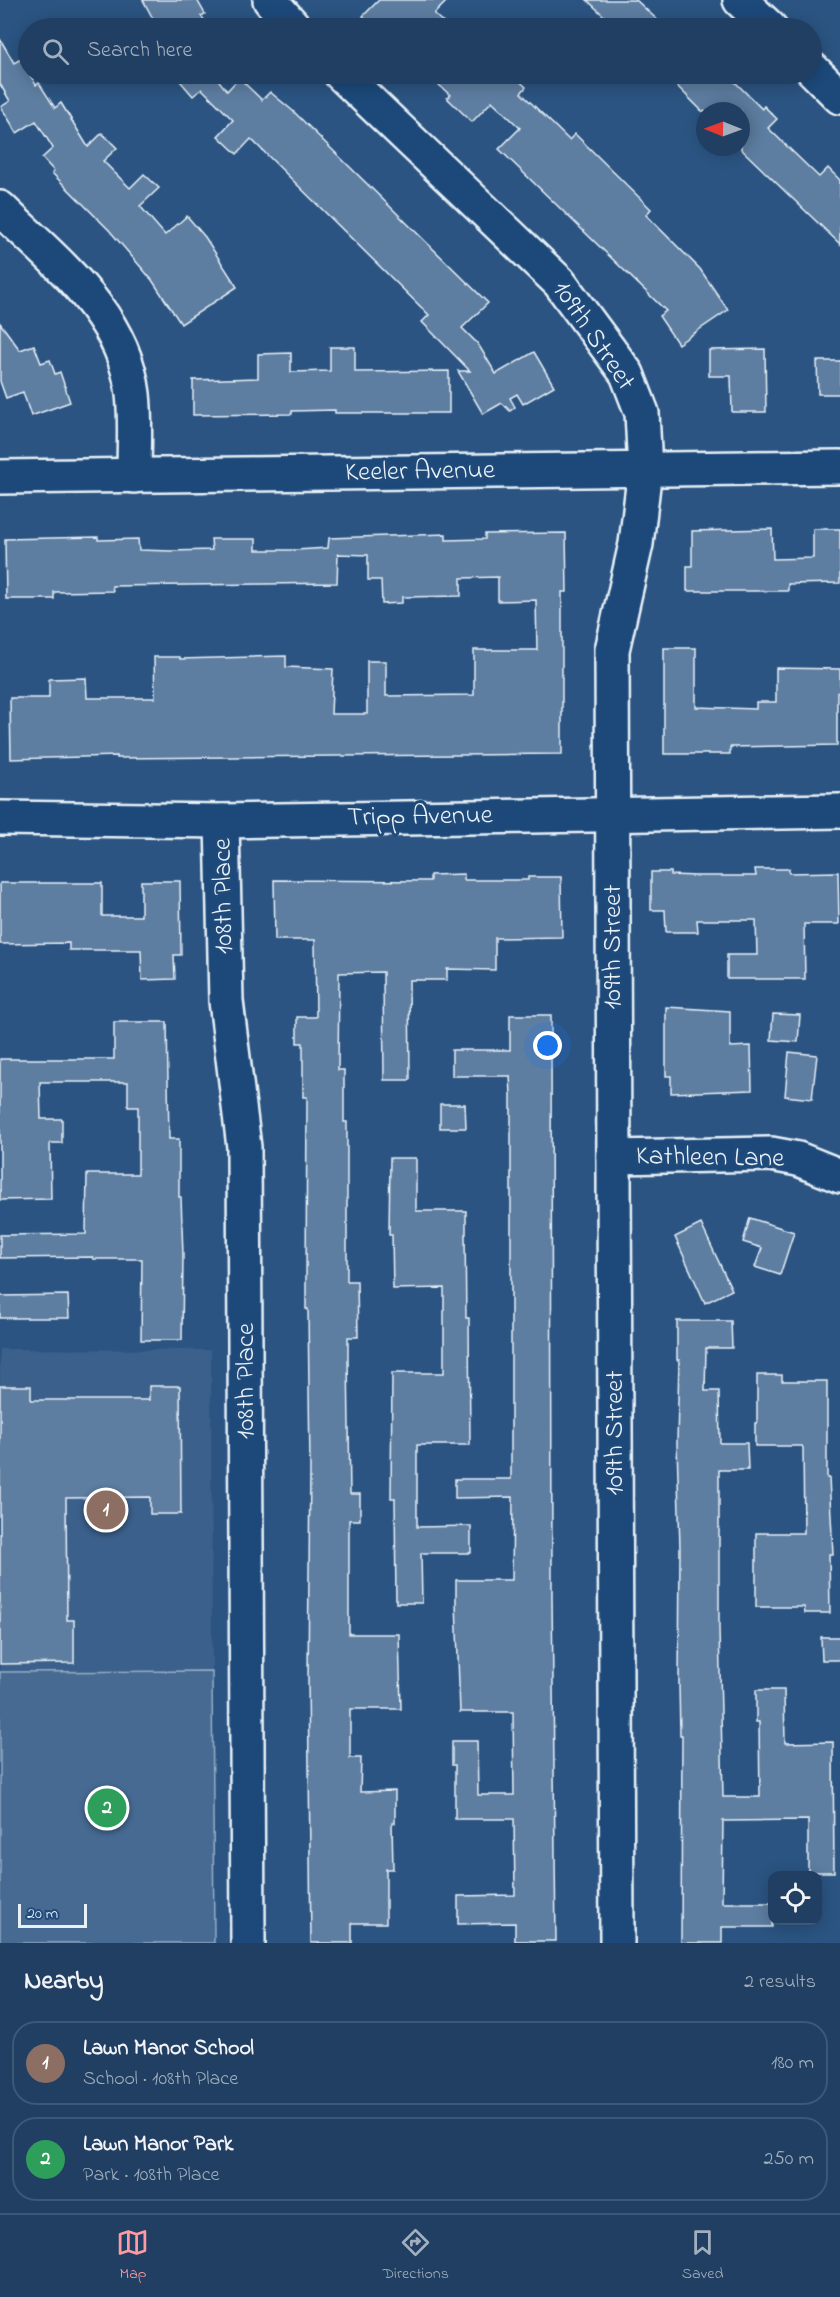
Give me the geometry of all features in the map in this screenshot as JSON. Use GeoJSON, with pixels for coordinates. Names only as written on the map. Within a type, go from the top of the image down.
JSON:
{"type":"FeatureCollection","features":[{"type":"Feature","properties":{"kind":"street"},"geometry":{"type":"LineString","coordinates":[[270,0],[286,18]]}},
{"type":"Feature","properties":{"kind":"street"},"geometry":{"type":"LineString","coordinates":[[740,0],[759,18]]}},
{"type":"Feature","properties":{"kind":"street"},"geometry":{"type":"LineString","coordinates":[[822,79],[840,97]]}},
{"type":"Feature","properties":{"kind":"street","name":"109th Street"},"geometry":{"type":"LineString","coordinates":[[351,84],[559,282],[627,374],[642,413],[645,469],[636,544],[612,650],[617,1943]]}},
{"type":"Feature","properties":{"kind":"street"},"geometry":{"type":"LineString","coordinates":[[0,208],[92,298],[112,329],[125,360],[133,392],[134,476]]}},
{"type":"Feature","properties":{"kind":"street","name":"Keeler Avenue"},"geometry":{"type":"LineString","coordinates":[[0,477],[840,467]]}},
{"type":"Feature","properties":{"kind":"street","name":"Tripp Avenue"},"geometry":{"type":"LineString","coordinates":[[0,818],[222,820],[840,812]]}},
{"type":"Feature","properties":{"kind":"street","name":"108th Place"},"geometry":{"type":"LineString","coordinates":[[222,820],[226,1001],[244,1148],[248,1943]]}},
{"type":"Feature","properties":{"kind":"street","name":"Kathleen Lane"},"geometry":{"type":"LineString","coordinates":[[614,1157],[771,1154],[798,1159],[840,1176]]}},
{"type":"Feature","properties":{"kind":"shaded area"},"geometry":{"type":"Polygon","coordinates":[[[0,1349],[211,1350],[212,1671],[0,1672],[0,1349]]]}},
{"type":"Feature","properties":{"kind":"shaded area"},"geometry":{"type":"Polygon","coordinates":[[[212,1671],[214,1943],[0,1943],[0,1672],[212,1671]]]}},
{"type":"Feature","properties":{"kind":"building"},"geometry":{"type":"Polygon","coordinates":[[[143,0],[197,0],[205,14],[201,16],[203,18],[153,18],[143,0]]]}},
{"type":"Feature","properties":{"kind":"building"},"geometry":{"type":"Polygon","coordinates":[[[379,0],[448,0],[434,14],[438,18],[365,18],[363,16],[379,0]]]}},
{"type":"Feature","properties":{"kind":"building"},"geometry":{"type":"Polygon","coordinates":[[[587,0],[636,0],[655,18],[606,18],[587,0]]]}},
{"type":"Feature","properties":{"kind":"building"},"geometry":{"type":"Polygon","coordinates":[[[0,39],[14,63],[18,61],[18,84],[40,84],[55,108],[61,103],[88,147],[102,133],[117,148],[103,161],[130,188],[144,174],[159,188],[140,206],[165,235],[187,216],[205,237],[237,287],[181,324],[152,280],[109,230],[52,173],[54,171],[42,158],[53,148],[36,121],[17,133],[1,107],[10,101],[0,84],[0,39]]]}},
{"type":"Feature","properties":{"kind":"building"},"geometry":{"type":"Polygon","coordinates":[[[183,84],[222,84],[227,91],[233,84],[245,84],[262,100],[270,92],[293,111],[488,303],[462,328],[478,344],[496,374],[534,352],[554,386],[523,404],[517,394],[510,398],[515,407],[510,411],[502,403],[483,414],[458,371],[470,371],[422,322],[429,315],[251,139],[237,154],[218,136],[233,120],[202,89],[193,96],[183,84]]]}},
{"type":"Feature","properties":{"kind":"building"},"geometry":{"type":"Polygon","coordinates":[[[438,84],[523,84],[526,87],[521,93],[569,140],[575,134],[651,209],[646,215],[700,269],[728,310],[678,344],[659,316],[666,311],[499,149],[520,128],[492,101],[472,122],[447,98],[450,95],[438,84]]]}},
{"type":"Feature","properties":{"kind":"building"},"geometry":{"type":"Polygon","coordinates":[[[675,84],[737,84],[762,109],[764,106],[777,119],[768,128],[819,177],[828,168],[840,180],[840,244],[748,156],[750,102],[696,102],[696,105],[675,84]]]}},
{"type":"Feature","properties":{"kind":"building"},"geometry":{"type":"Polygon","coordinates":[[[0,323],[20,350],[34,345],[41,363],[50,360],[55,374],[60,372],[70,402],[31,416],[23,392],[6,398],[0,381],[0,323]]]}},
{"type":"Feature","properties":{"kind":"building"},"geometry":{"type":"Polygon","coordinates":[[[330,347],[355,347],[355,372],[449,371],[449,413],[335,413],[335,410],[292,411],[292,414],[193,415],[193,380],[258,378],[258,354],[291,353],[291,372],[330,371],[330,347]]]}},
{"type":"Feature","properties":{"kind":"building"},"geometry":{"type":"Polygon","coordinates":[[[765,349],[766,412],[732,412],[731,376],[709,376],[709,350],[765,349]]]}},
{"type":"Feature","properties":{"kind":"building"},"geometry":{"type":"Polygon","coordinates":[[[817,361],[840,361],[840,394],[818,394],[817,361]]]}},
{"type":"Feature","properties":{"kind":"building"},"geometry":{"type":"Polygon","coordinates":[[[772,529],[773,559],[813,558],[813,529],[840,529],[840,583],[788,584],[788,591],[687,591],[687,566],[692,566],[692,531],[772,529]]]}},
{"type":"Feature","properties":{"kind":"building"},"geometry":{"type":"Polygon","coordinates":[[[566,533],[567,592],[562,592],[562,754],[117,758],[117,756],[11,759],[10,698],[49,698],[49,679],[86,678],[87,698],[155,698],[154,657],[180,657],[180,659],[286,656],[286,667],[333,669],[331,714],[367,714],[367,661],[386,661],[386,696],[474,695],[474,650],[537,650],[536,600],[498,601],[498,577],[461,578],[461,596],[402,597],[402,603],[382,604],[381,580],[368,580],[368,555],[338,554],[337,583],[112,586],[113,591],[54,592],[54,599],[6,599],[5,539],[98,537],[98,540],[138,539],[139,550],[171,551],[212,550],[211,539],[256,539],[256,550],[296,550],[328,548],[329,538],[446,534],[446,540],[485,539],[485,534],[566,533]]]}},
{"type":"Feature","properties":{"kind":"building"},"geometry":{"type":"Polygon","coordinates":[[[664,648],[696,648],[696,707],[756,709],[756,702],[776,702],[776,668],[840,669],[840,691],[837,692],[837,745],[730,747],[730,754],[664,754],[664,648]]]}},
{"type":"Feature","properties":{"kind":"building"},"geometry":{"type":"Polygon","coordinates":[[[755,869],[789,869],[789,873],[838,872],[839,924],[804,924],[805,979],[727,979],[727,955],[757,955],[756,920],[697,920],[698,932],[666,932],[665,910],[651,910],[651,872],[697,876],[756,876],[755,869]]]}},
{"type":"Feature","properties":{"kind":"building"},"geometry":{"type":"Polygon","coordinates":[[[464,874],[464,880],[528,880],[528,877],[561,877],[562,937],[495,938],[495,970],[447,969],[447,980],[409,980],[410,1080],[384,1080],[383,972],[339,973],[338,1070],[344,1070],[344,1122],[347,1122],[347,1281],[357,1281],[358,1337],[348,1337],[350,1494],[360,1494],[360,1520],[349,1520],[349,1634],[399,1634],[401,1709],[350,1709],[350,1758],[361,1758],[360,1792],[395,1791],[395,1823],[392,1823],[393,1869],[386,1869],[386,1923],[352,1923],[352,1943],[311,1943],[308,1679],[310,1467],[308,1309],[306,1309],[307,1097],[303,1097],[303,1043],[297,1043],[297,1017],[316,1017],[315,940],[275,940],[274,880],[430,881],[430,875],[464,874]]]}},
{"type":"Feature","properties":{"kind":"building"},"geometry":{"type":"Polygon","coordinates":[[[141,881],[180,881],[181,955],[174,955],[175,979],[142,980],[141,950],[69,950],[69,943],[0,944],[0,883],[102,883],[102,916],[141,916],[141,881]]]}},
{"type":"Feature","properties":{"kind":"building"},"geometry":{"type":"Polygon","coordinates":[[[666,1007],[730,1011],[730,1047],[751,1046],[752,1090],[671,1093],[671,1076],[666,1076],[666,1007]]]}},
{"type":"Feature","properties":{"kind":"building"},"geometry":{"type":"Polygon","coordinates":[[[773,1014],[800,1015],[798,1042],[771,1040],[773,1014]]]}},
{"type":"Feature","properties":{"kind":"building"},"geometry":{"type":"Polygon","coordinates":[[[510,1015],[551,1015],[552,1597],[556,1941],[515,1941],[515,1923],[458,1924],[458,1896],[515,1895],[514,1819],[455,1819],[455,1765],[452,1765],[452,1741],[477,1741],[478,1795],[514,1795],[513,1712],[460,1712],[456,1603],[456,1580],[512,1580],[513,1497],[455,1498],[455,1479],[511,1479],[511,1095],[510,1076],[452,1076],[452,1050],[510,1050],[510,1015]]]}},
{"type":"Feature","properties":{"kind":"building"},"geometry":{"type":"Polygon","coordinates":[[[114,1022],[167,1022],[169,1139],[179,1139],[179,1197],[181,1197],[183,1255],[182,1340],[141,1340],[142,1259],[0,1258],[0,1235],[86,1234],[87,1174],[138,1174],[138,1107],[128,1107],[128,1082],[40,1082],[41,1119],[62,1119],[62,1143],[50,1143],[51,1199],[0,1200],[0,1059],[114,1059],[114,1022]]]}},
{"type":"Feature","properties":{"kind":"building"},"geometry":{"type":"Polygon","coordinates":[[[789,1052],[817,1055],[812,1099],[785,1096],[789,1052]]]}},
{"type":"Feature","properties":{"kind":"building"},"geometry":{"type":"Polygon","coordinates":[[[440,1104],[465,1104],[466,1128],[440,1128],[440,1104]]]}},
{"type":"Feature","properties":{"kind":"building"},"geometry":{"type":"Polygon","coordinates":[[[390,1158],[416,1158],[416,1211],[466,1211],[466,1318],[469,1318],[470,1445],[417,1445],[417,1527],[471,1526],[471,1553],[421,1553],[422,1603],[396,1603],[395,1498],[391,1498],[392,1373],[444,1373],[444,1288],[393,1289],[392,1235],[389,1235],[390,1158]]]}},
{"type":"Feature","properties":{"kind":"building"},"geometry":{"type":"Polygon","coordinates":[[[750,1218],[794,1232],[780,1275],[755,1267],[762,1248],[743,1242],[750,1218]]]}},
{"type":"Feature","properties":{"kind":"building"},"geometry":{"type":"Polygon","coordinates":[[[701,1224],[732,1290],[705,1303],[675,1237],[701,1224]]]}},
{"type":"Feature","properties":{"kind":"building"},"geometry":{"type":"Polygon","coordinates":[[[68,1295],[69,1318],[0,1318],[0,1296],[68,1295]]]}},
{"type":"Feature","properties":{"kind":"building"},"geometry":{"type":"Polygon","coordinates":[[[677,1321],[731,1321],[732,1348],[706,1348],[705,1391],[719,1391],[720,1443],[747,1443],[748,1470],[719,1470],[719,1629],[723,1797],[760,1797],[759,1722],[756,1722],[756,1690],[784,1690],[785,1743],[833,1742],[834,1872],[808,1871],[808,1820],[723,1821],[722,1903],[768,1903],[768,1925],[772,1927],[722,1927],[722,1943],[681,1943],[682,1735],[680,1735],[679,1684],[680,1549],[677,1443],[679,1360],[677,1360],[677,1321]]]}},
{"type":"Feature","properties":{"kind":"building"},"geometry":{"type":"Polygon","coordinates":[[[757,1375],[782,1375],[782,1381],[827,1381],[827,1478],[829,1478],[833,1554],[829,1554],[830,1613],[805,1613],[804,1607],[756,1607],[756,1533],[804,1533],[803,1448],[802,1446],[755,1446],[757,1375]]]}},
{"type":"Feature","properties":{"kind":"building"},"geometry":{"type":"Polygon","coordinates":[[[0,1386],[31,1386],[31,1400],[149,1400],[149,1386],[180,1386],[181,1514],[150,1514],[150,1497],[66,1498],[67,1620],[74,1620],[74,1663],[0,1664],[0,1386]]]}},
{"type":"Feature","properties":{"kind":"building"},"geometry":{"type":"Polygon","coordinates":[[[821,1637],[840,1637],[840,1660],[822,1660],[821,1637]]]}},
{"type":"Feature","properties":{"kind":"place","name":"Lawn Manor School"},"geometry":{"type":"Point","coordinates":[106,1510]}},
{"type":"Feature","properties":{"kind":"place","name":"Lawn Manor Park"},"geometry":{"type":"Point","coordinates":[107,1808]}}]}
